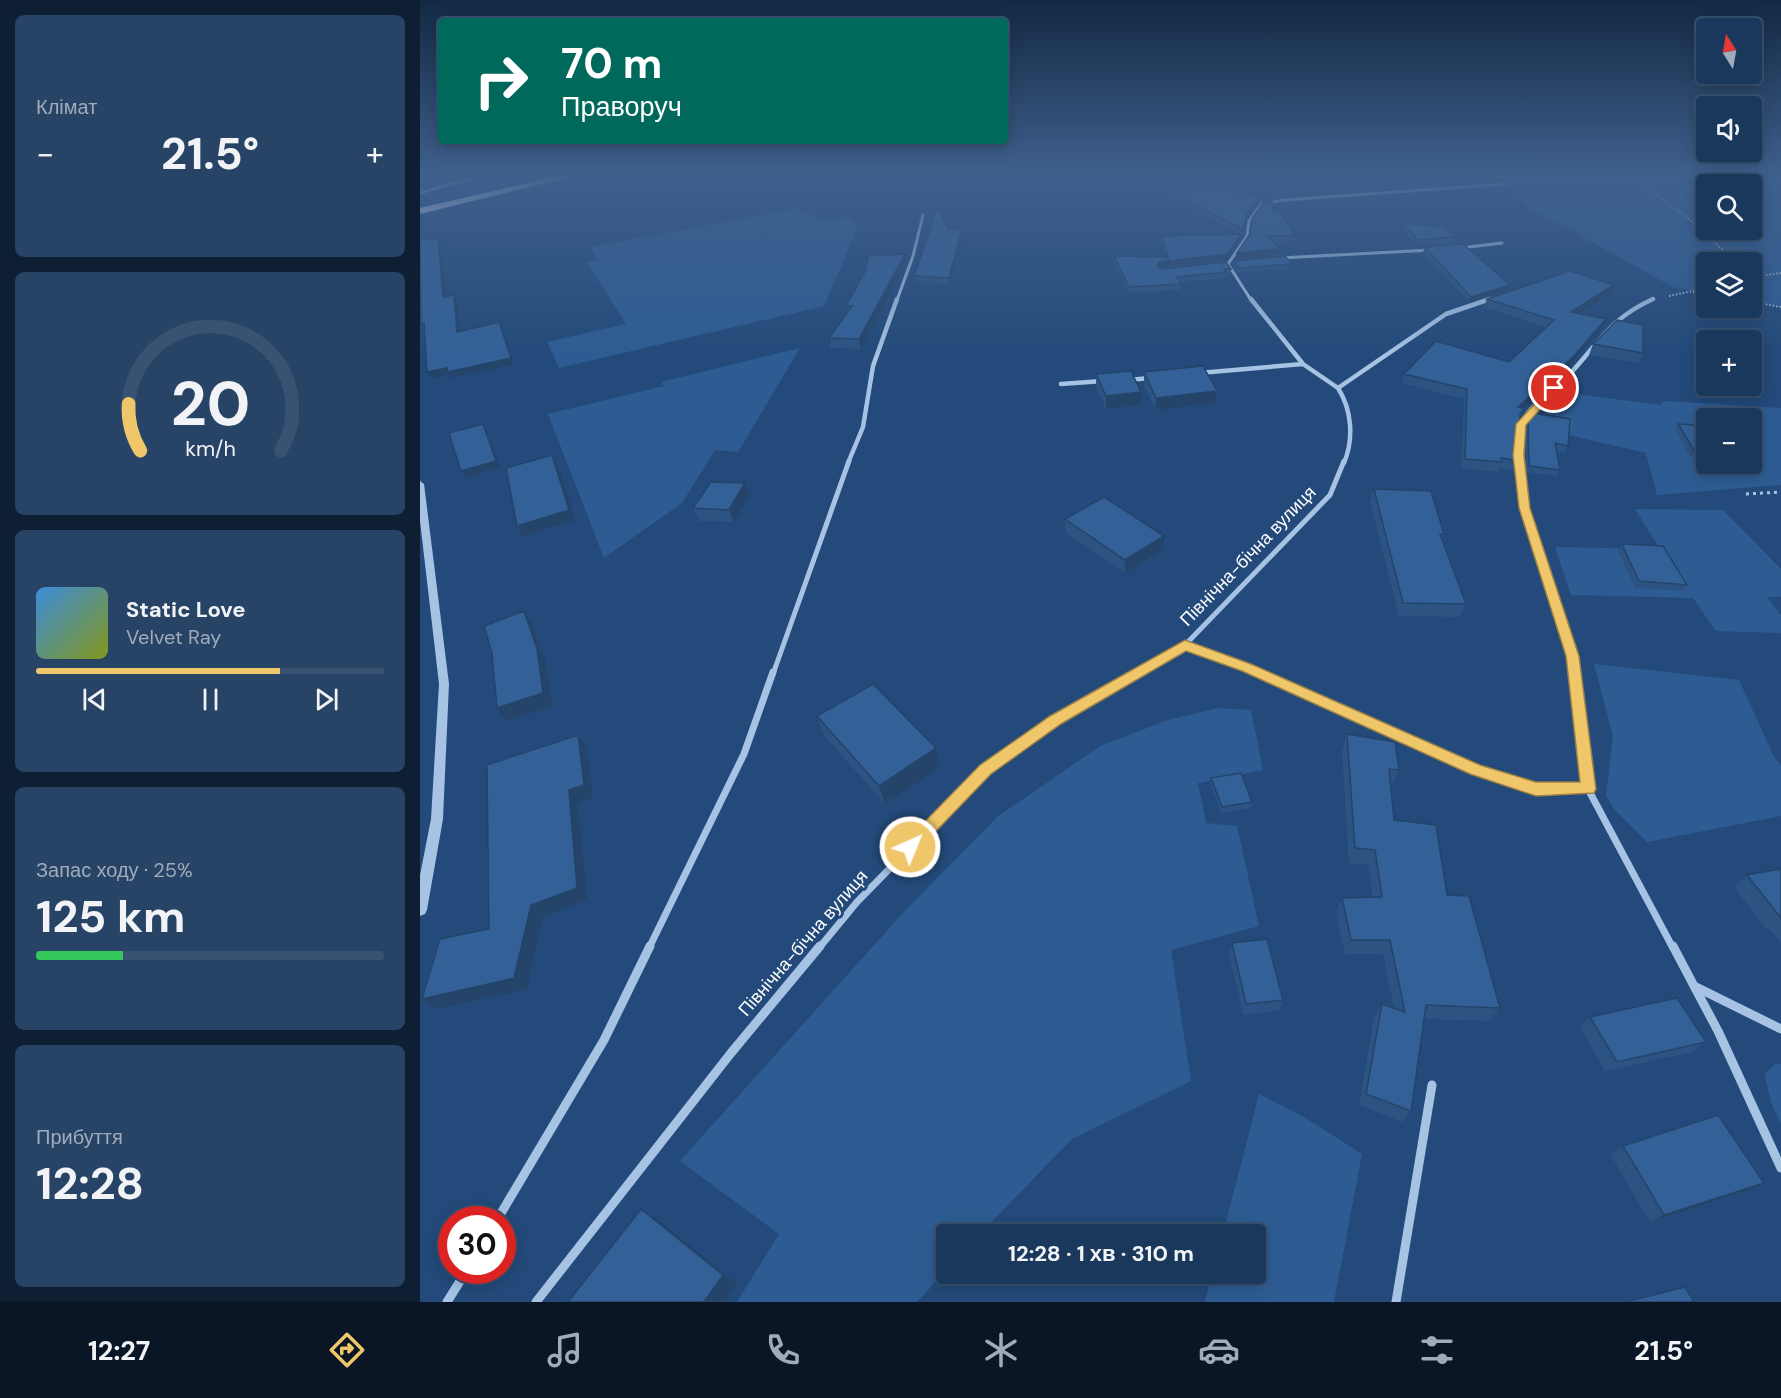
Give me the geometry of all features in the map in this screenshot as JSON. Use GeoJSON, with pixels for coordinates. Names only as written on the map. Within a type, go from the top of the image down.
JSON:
{"type":"FeatureCollection","features":[{"type":"Feature","properties":{"kind":"street"},"geometry":{"type":"LineString","coordinates":[[505,1206],[604,1040],[744,754],[842,478],[863,427],[873,366],[913,256],[918,235]]}},
{"type":"Feature","properties":{"kind":"street"},"geometry":{"type":"LineString","coordinates":[[1228,264],[1247,235]]}},
{"type":"Feature","properties":{"kind":"street"},"geometry":{"type":"LineString","coordinates":[[1456,248],[1502,243]]}},
{"type":"Feature","properties":{"kind":"street"},"geometry":{"type":"LineString","coordinates":[[1275,258],[1433,249]]}},
{"type":"Feature","properties":{"kind":"street"},"geometry":{"type":"LineString","coordinates":[[1228,264],[1239,263]]}},
{"type":"Feature","properties":{"kind":"street"},"geometry":{"type":"LineString","coordinates":[[1228,264],[1257,309],[1303,364],[1338,388],[1446,314],[1502,296]]}},
{"type":"Feature","properties":{"kind":"street"},"geometry":{"type":"LineString","coordinates":[[1653,299],[1620,315],[1585,352],[1568,376],[1540,401],[1521,424],[1519,455],[1524,508],[1573,656],[1588,789],[1718,1031],[1781,1168]]}},
{"type":"Feature","properties":{"kind":"street"},"geometry":{"type":"LineString","coordinates":[[1191,374],[1303,364]]}},
{"type":"Feature","properties":{"kind":"street"},"geometry":{"type":"LineString","coordinates":[[1125,380],[1158,377]]}},
{"type":"Feature","properties":{"kind":"street"},"geometry":{"type":"LineString","coordinates":[[1061,384],[1114,380]]}},
{"type":"Feature","properties":{"kind":"street","name":"Північна-бічна вулиця"},"geometry":{"type":"LineString","coordinates":[[536,1302],[730,1053],[842,920],[986,770],[1055,720],[1185,645],[1330,495],[1351,446],[1345,399],[1338,388]]}},
{"type":"Feature","properties":{"kind":"street"},"geometry":{"type":"LineString","coordinates":[[420,484],[444,684],[437,819],[420,910]]}},
{"type":"Feature","properties":{"kind":"street"},"geometry":{"type":"LineString","coordinates":[[1185,645],[1267,676],[1475,770],[1536,789],[1588,789]]}},
{"type":"Feature","properties":{"kind":"street"},"geometry":{"type":"LineString","coordinates":[[1694,986],[1781,1029]]}},
{"type":"Feature","properties":{"kind":"street"},"geometry":{"type":"LineString","coordinates":[[1396,1302],[1432,1085]]}},
{"type":"Feature","properties":{"kind":"street"},"geometry":{"type":"LineString","coordinates":[[447,1302],[458,1284]]}},
{"type":"Feature","properties":{"kind":"path"},"geometry":{"type":"LineString","coordinates":[[1712,240],[1725,252]]}},
{"type":"Feature","properties":{"kind":"path"},"geometry":{"type":"LineString","coordinates":[[1762,276],[1781,273]]}},
{"type":"Feature","properties":{"kind":"path"},"geometry":{"type":"LineString","coordinates":[[1653,299],[1696,290]]}},
{"type":"Feature","properties":{"kind":"path"},"geometry":{"type":"LineString","coordinates":[[1690,291],[1696,292]]}},
{"type":"Feature","properties":{"kind":"path"},"geometry":{"type":"LineString","coordinates":[[1762,304],[1781,307]]}},
{"type":"Feature","properties":{"kind":"path"},"geometry":{"type":"LineString","coordinates":[[1746,495],[1781,492]]}},
{"type":"Feature","properties":{"kind":"shaded area"},"geometry":{"type":"Polygon","coordinates":[[[656,235],[855,235],[824,306],[559,368],[547,342],[626,324],[587,263],[599,260],[590,247],[656,235]]]}},
{"type":"Feature","properties":{"kind":"shaded area"},"geometry":{"type":"Polygon","coordinates":[[[1578,235],[1696,235],[1696,240],[1762,240],[1762,235],[1781,235],[1781,307],[1762,304],[1762,252],[1696,252],[1696,292],[1673,287],[1578,235]]]}},
{"type":"Feature","properties":{"kind":"shaded area"},"geometry":{"type":"Polygon","coordinates":[[[800,348],[738,452],[715,450],[682,503],[604,558],[548,414],[664,386],[661,382],[800,348]]]}},
{"type":"Feature","properties":{"kind":"shaded area"},"geometry":{"type":"Polygon","coordinates":[[[1560,392],[1661,405],[1663,401],[1781,408],[1781,485],[1657,495],[1646,453],[1534,427],[1560,392]]]}},
{"type":"Feature","properties":{"kind":"shaded area"},"geometry":{"type":"Polygon","coordinates":[[[1635,509],[1723,510],[1781,569],[1781,597],[1767,597],[1781,615],[1781,633],[1716,631],[1693,598],[1571,595],[1555,547],[1660,549],[1635,509]]]}},
{"type":"Feature","properties":{"kind":"shaded area"},"geometry":{"type":"Polygon","coordinates":[[[1594,664],[1739,680],[1774,757],[1781,765],[1781,816],[1647,842],[1614,809],[1606,796],[1613,736],[1594,664]]]}},
{"type":"Feature","properties":{"kind":"shaded area"},"geometry":{"type":"Polygon","coordinates":[[[1218,708],[1251,710],[1263,770],[1198,783],[1206,823],[1237,826],[1259,926],[1171,950],[1191,1081],[1072,1139],[990,1224],[936,1224],[936,1281],[917,1302],[737,1302],[779,1234],[680,1161],[902,914],[997,817],[1100,746],[1168,720],[1218,708]]]}},
{"type":"Feature","properties":{"kind":"shaded area"},"geometry":{"type":"Polygon","coordinates":[[[1775,1064],[1781,1064],[1781,1123],[1771,1103],[1765,1074],[1775,1064]]]}},
{"type":"Feature","properties":{"kind":"shaded area"},"geometry":{"type":"Polygon","coordinates":[[[1259,1094],[1304,1117],[1362,1154],[1334,1302],[1205,1302],[1210,1284],[1266,1284],[1266,1224],[1226,1224],[1259,1094]]]}},
{"type":"Feature","properties":{"kind":"building"},"geometry":{"type":"Polygon","coordinates":[[[928,235],[960,235],[949,278],[914,276],[928,235]]]}},
{"type":"Feature","properties":{"kind":"building"},"geometry":{"type":"Polygon","coordinates":[[[1240,235],[1227,254],[1160,262],[1157,265],[1161,269],[1226,262],[1231,269],[1224,269],[1226,272],[1177,277],[1181,284],[1129,287],[1114,256],[1167,257],[1169,260],[1161,236],[1240,235]]]}},
{"type":"Feature","properties":{"kind":"building"},"geometry":{"type":"Polygon","coordinates":[[[1249,235],[1295,236],[1269,236],[1279,249],[1237,253],[1249,235]]]}},
{"type":"Feature","properties":{"kind":"building"},"geometry":{"type":"Polygon","coordinates":[[[1413,235],[1453,235],[1455,237],[1418,240],[1413,235]]]}},
{"type":"Feature","properties":{"kind":"building"},"geometry":{"type":"Polygon","coordinates":[[[438,238],[443,297],[454,295],[457,332],[499,322],[511,358],[448,372],[447,368],[427,372],[424,323],[421,324],[420,239],[438,238]]]}},
{"type":"Feature","properties":{"kind":"building"},"geometry":{"type":"Polygon","coordinates":[[[1463,244],[1510,285],[1471,297],[1425,247],[1463,244]]]}},
{"type":"Feature","properties":{"kind":"building"},"geometry":{"type":"Polygon","coordinates":[[[905,254],[859,339],[829,338],[852,306],[846,306],[866,270],[868,256],[905,254]]]}},
{"type":"Feature","properties":{"kind":"building"},"geometry":{"type":"Polygon","coordinates":[[[1285,256],[1292,264],[1239,268],[1235,261],[1285,256]]]}},
{"type":"Feature","properties":{"kind":"building"},"geometry":{"type":"Polygon","coordinates":[[[1570,271],[1614,285],[1571,312],[1606,319],[1574,356],[1518,407],[1524,408],[1520,414],[1520,461],[1501,458],[1502,462],[1465,459],[1467,389],[1404,374],[1436,341],[1509,362],[1554,320],[1487,299],[1570,271]]]}},
{"type":"Feature","properties":{"kind":"building"},"geometry":{"type":"Polygon","coordinates":[[[1617,320],[1643,325],[1643,353],[1593,344],[1617,320]]]}},
{"type":"Feature","properties":{"kind":"building"},"geometry":{"type":"Polygon","coordinates":[[[1203,366],[1217,391],[1156,398],[1144,372],[1203,366]]]}},
{"type":"Feature","properties":{"kind":"building"},"geometry":{"type":"Polygon","coordinates":[[[1131,371],[1141,392],[1106,396],[1096,374],[1131,371]]]}},
{"type":"Feature","properties":{"kind":"building"},"geometry":{"type":"Polygon","coordinates":[[[1533,413],[1570,419],[1568,446],[1555,443],[1560,470],[1529,466],[1528,419],[1533,413]]]}},
{"type":"Feature","properties":{"kind":"building"},"geometry":{"type":"Polygon","coordinates":[[[483,424],[496,461],[461,471],[449,433],[483,424]]]}},
{"type":"Feature","properties":{"kind":"building"},"geometry":{"type":"Polygon","coordinates":[[[1678,424],[1696,425],[1696,450],[1678,424]]]}},
{"type":"Feature","properties":{"kind":"building"},"geometry":{"type":"Polygon","coordinates":[[[552,455],[569,510],[517,526],[506,468],[552,455]]]}},
{"type":"Feature","properties":{"kind":"building"},"geometry":{"type":"Polygon","coordinates":[[[711,482],[745,483],[729,510],[693,508],[711,482]]]}},
{"type":"Feature","properties":{"kind":"building"},"geometry":{"type":"Polygon","coordinates":[[[1374,489],[1431,491],[1444,534],[1440,534],[1466,604],[1403,603],[1374,489]]]}},
{"type":"Feature","properties":{"kind":"building"},"geometry":{"type":"Polygon","coordinates":[[[1104,497],[1164,536],[1125,560],[1065,519],[1104,497]]]}},
{"type":"Feature","properties":{"kind":"building"},"geometry":{"type":"Polygon","coordinates":[[[1622,544],[1663,546],[1687,585],[1639,581],[1622,544]]]}},
{"type":"Feature","properties":{"kind":"building"},"geometry":{"type":"Polygon","coordinates":[[[524,611],[537,649],[543,693],[497,708],[492,653],[484,626],[524,611]]]}},
{"type":"Feature","properties":{"kind":"building"},"geometry":{"type":"Polygon","coordinates":[[[873,684],[936,748],[879,786],[817,716],[873,684]]]}},
{"type":"Feature","properties":{"kind":"building"},"geometry":{"type":"Polygon","coordinates":[[[1347,734],[1395,742],[1399,770],[1389,769],[1394,820],[1436,825],[1447,895],[1469,896],[1500,1008],[1426,1005],[1411,1111],[1366,1094],[1382,1004],[1405,1012],[1390,940],[1351,940],[1342,898],[1382,897],[1375,850],[1355,848],[1347,734]]]}},
{"type":"Feature","properties":{"kind":"building"},"geometry":{"type":"Polygon","coordinates":[[[578,735],[584,785],[569,790],[577,888],[531,905],[514,978],[422,999],[440,939],[489,929],[487,765],[578,735]]]}},
{"type":"Feature","properties":{"kind":"building"},"geometry":{"type":"Polygon","coordinates":[[[1241,773],[1252,802],[1222,807],[1211,778],[1241,773]]]}},
{"type":"Feature","properties":{"kind":"building"},"geometry":{"type":"Polygon","coordinates":[[[1781,869],[1781,918],[1747,875],[1781,869]]]}},
{"type":"Feature","properties":{"kind":"building"},"geometry":{"type":"Polygon","coordinates":[[[1267,939],[1283,1000],[1246,1004],[1232,943],[1267,939]]]}},
{"type":"Feature","properties":{"kind":"building"},"geometry":{"type":"Polygon","coordinates":[[[1677,998],[1706,1042],[1617,1062],[1590,1017],[1677,998]]]}},
{"type":"Feature","properties":{"kind":"building"},"geometry":{"type":"Polygon","coordinates":[[[1718,1115],[1764,1183],[1664,1215],[1623,1146],[1718,1115]]]}},
{"type":"Feature","properties":{"kind":"building"},"geometry":{"type":"Polygon","coordinates":[[[641,1209],[723,1275],[704,1302],[568,1302],[641,1209]]]}},
{"type":"Feature","properties":{"kind":"building"},"geometry":{"type":"Polygon","coordinates":[[[1685,1287],[1694,1302],[1626,1302],[1685,1287]]]}},
{"type":"Feature","properties":{"kind":"route"},"geometry":{"type":"LineString","coordinates":[[910,847],[986,770],[1055,720],[1185,645],[1246,667],[1319,698],[1475,770],[1536,789],[1588,789],[1573,656],[1524,508],[1519,455],[1521,424],[1554,388]]}}]}
